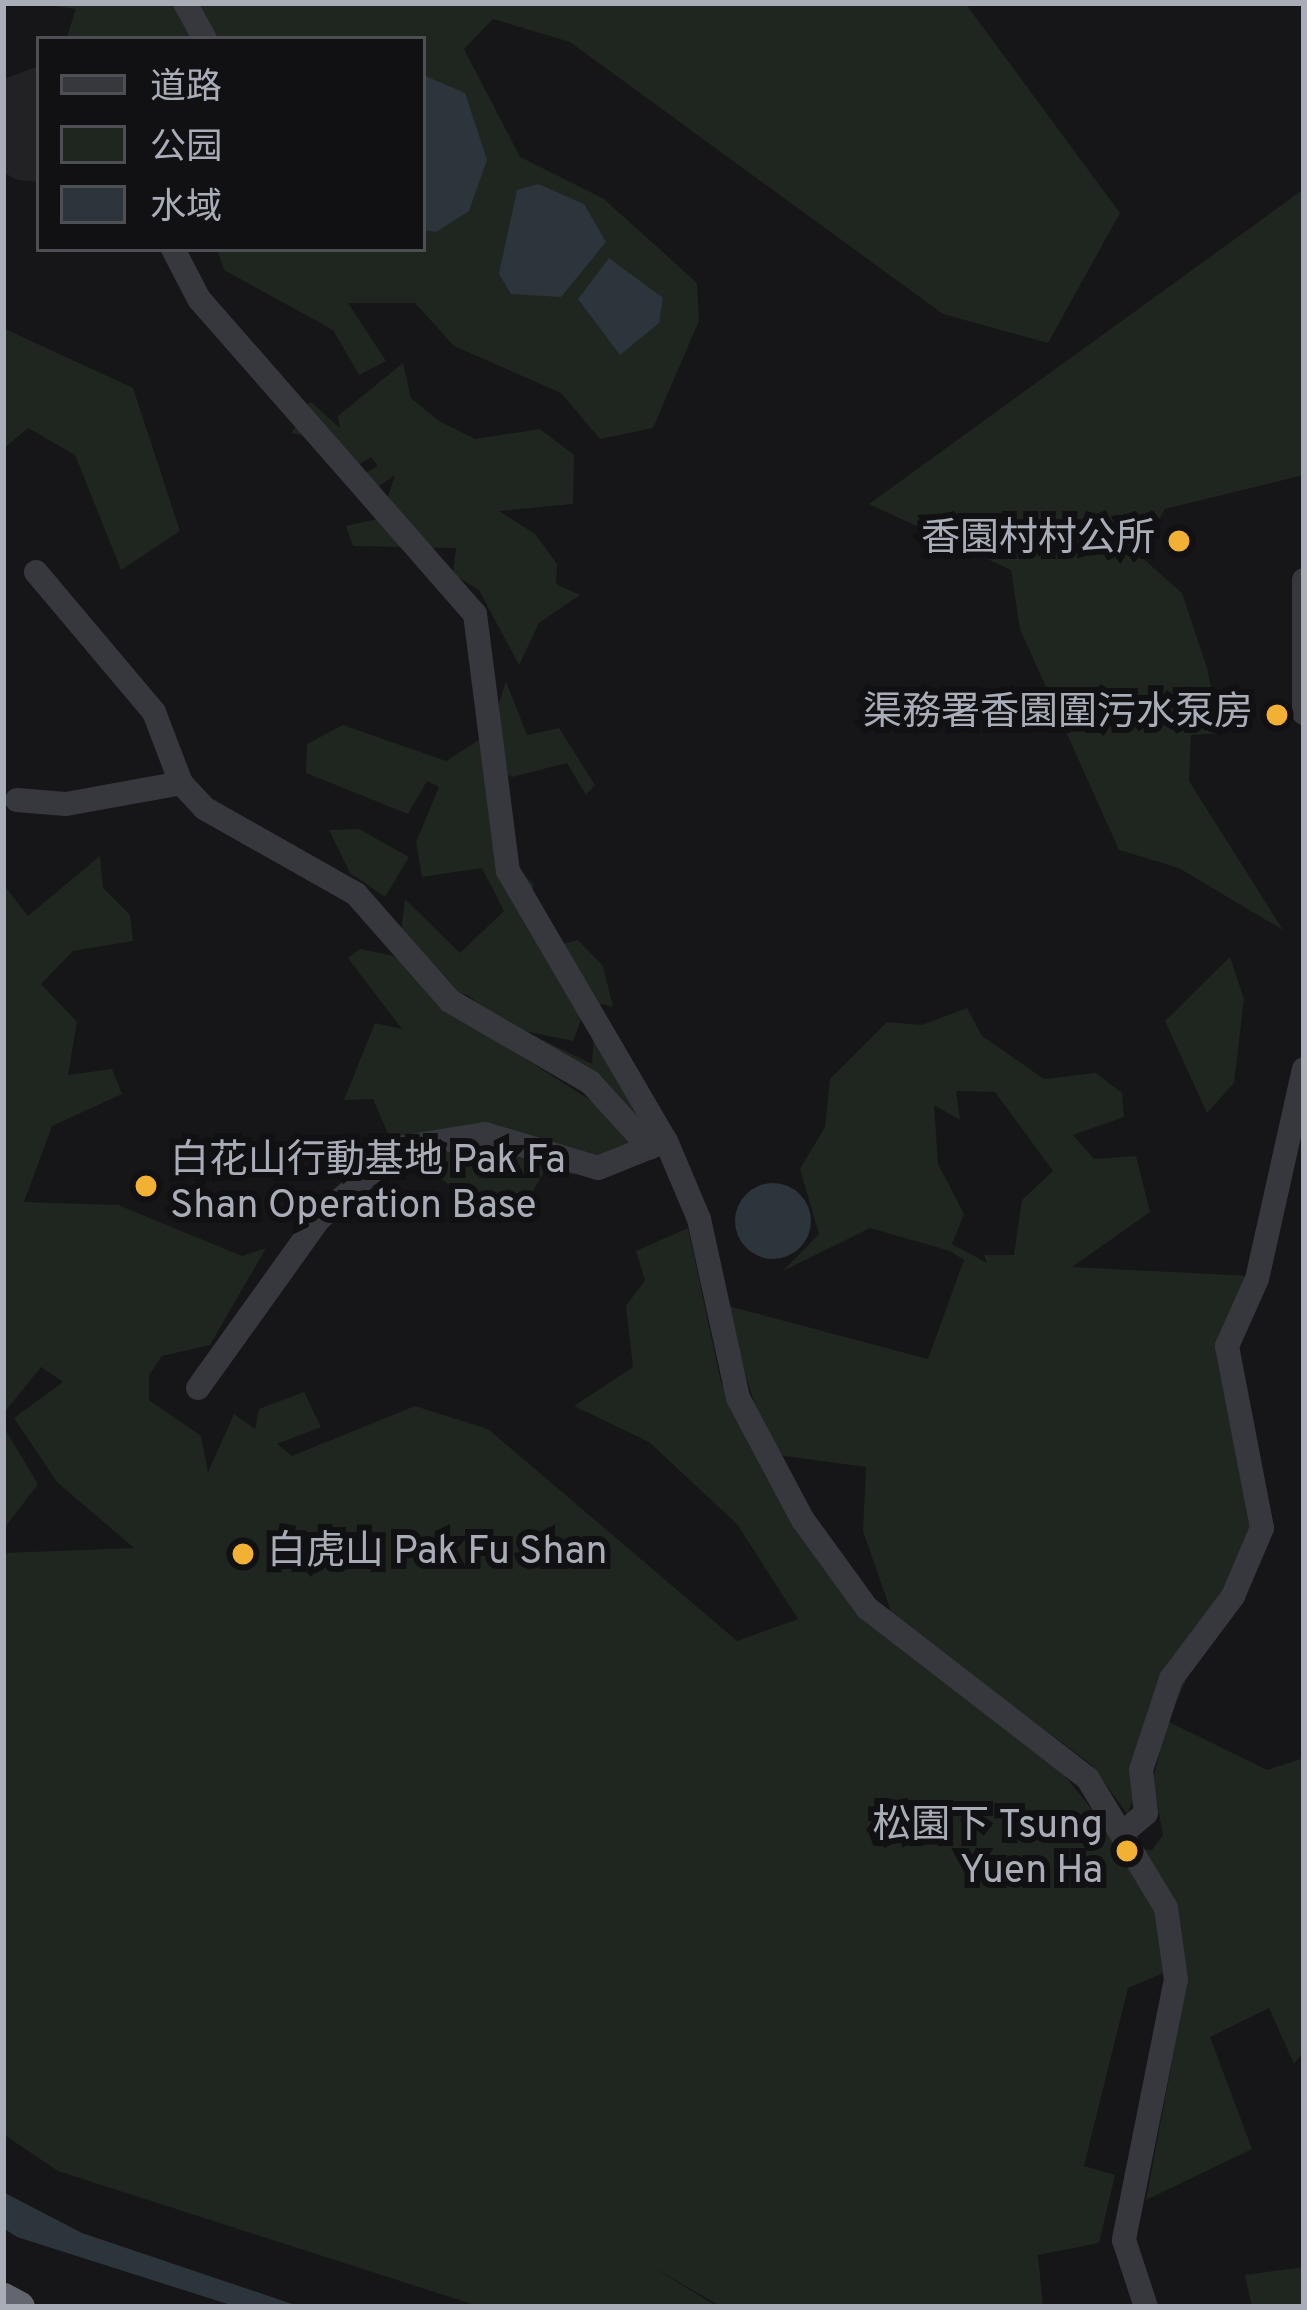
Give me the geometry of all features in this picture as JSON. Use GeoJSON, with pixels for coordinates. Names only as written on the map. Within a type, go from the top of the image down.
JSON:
{"type":"FeatureCollection","features":[{"type":"Feature","properties":{"kind":"highway"},"geometry":{"type":"LineString","coordinates":[[3,2299],[18,2307]]}},
{"type":"Feature","properties":{"kind":"street"},"geometry":{"type":"LineString","coordinates":[[185,3],[203,36]]}},
{"type":"Feature","properties":{"kind":"street"},"geometry":{"type":"LineString","coordinates":[[175,252],[199,299],[470,605],[488,655],[494,816],[508,871],[698,1219],[738,1398],[812,1534],[867,1608],[1071,1762],[1126,1830],[1177,1954],[1124,2240],[1146,2307]]}},
{"type":"Feature","properties":{"kind":"street"},"geometry":{"type":"LineString","coordinates":[[36,572],[154,712],[181,782],[232,834],[356,894],[450,1001],[590,1082],[658,1144]]}},
{"type":"Feature","properties":{"kind":"street"},"geometry":{"type":"LineString","coordinates":[[1304,580],[1304,712]]}},
{"type":"Feature","properties":{"kind":"street"},"geometry":{"type":"LineString","coordinates":[[17,800],[66,804],[181,782]]}},
{"type":"Feature","properties":{"kind":"street"},"geometry":{"type":"LineString","coordinates":[[1126,1830],[1144,1816],[1141,1769],[1171,1679],[1233,1596],[1262,1528],[1226,1353],[1260,1268],[1304,1069]]}},
{"type":"Feature","properties":{"kind":"street"},"geometry":{"type":"LineString","coordinates":[[199,1388],[319,1219],[398,1148],[485,1134],[598,1168],[658,1144]]}},
{"type":"Feature","properties":{"kind":"shaded area"},"geometry":{"type":"Polygon","coordinates":[[[36,67],[36,182],[17,180],[3,172],[3,79],[36,67]]]}},
{"type":"Feature","properties":{"kind":"green space"},"geometry":{"type":"Polygon","coordinates":[[[35,3],[176,3],[193,36],[67,36],[76,9],[35,3]]]}},
{"type":"Feature","properties":{"kind":"green space"},"geometry":{"type":"Polygon","coordinates":[[[198,3],[965,3],[1120,213],[1048,343],[943,314],[570,42],[493,19],[464,49],[520,157],[604,199],[697,283],[699,321],[653,428],[600,439],[561,393],[454,346],[415,303],[348,303],[386,361],[359,375],[333,330],[224,270],[218,252],[426,252],[426,36],[215,36],[198,3]]]}},
{"type":"Feature","properties":{"kind":"green space"},"geometry":{"type":"Polygon","coordinates":[[[1304,189],[1304,475],[1165,509],[1138,554],[1182,593],[1207,668],[1221,733],[1191,735],[1189,781],[1283,930],[1179,868],[1119,850],[1020,629],[1011,570],[869,504],[1304,189]]]}},
{"type":"Feature","properties":{"kind":"green space"},"geometry":{"type":"Polygon","coordinates":[[[3,328],[133,388],[180,531],[121,570],[75,455],[28,428],[3,449],[3,328]]]}},
{"type":"Feature","properties":{"kind":"green space"},"geometry":{"type":"Polygon","coordinates":[[[403,363],[411,398],[439,421],[475,439],[540,429],[574,455],[573,504],[499,511],[535,534],[557,564],[556,584],[580,595],[539,623],[519,665],[479,590],[453,574],[456,548],[353,546],[346,526],[381,518],[395,475],[364,497],[351,481],[378,466],[371,457],[348,471],[326,440],[291,433],[302,419],[295,410],[311,402],[340,428],[338,416],[403,363]]]}},
{"type":"Feature","properties":{"kind":"green space"},"geometry":{"type":"Polygon","coordinates":[[[506,681],[527,735],[559,728],[595,785],[586,795],[567,763],[512,777],[485,762],[501,848],[533,884],[534,913],[556,946],[578,940],[603,966],[613,1007],[588,1001],[573,1041],[524,1031],[592,1064],[594,1035],[653,1134],[467,995],[432,986],[399,950],[405,899],[460,953],[504,911],[482,868],[422,877],[416,842],[439,787],[427,781],[408,814],[306,773],[307,744],[343,725],[446,761],[490,733],[506,681]]]}},
{"type":"Feature","properties":{"kind":"green space"},"geometry":{"type":"Polygon","coordinates":[[[359,829],[409,857],[385,897],[350,873],[329,830],[359,829]]]}},
{"type":"Feature","properties":{"kind":"green space"},"geometry":{"type":"Polygon","coordinates":[[[100,856],[103,888],[130,915],[133,941],[73,951],[41,984],[77,1022],[68,1075],[112,1069],[122,1094],[52,1126],[24,1202],[118,1205],[242,1256],[266,1248],[210,1345],[162,1356],[149,1375],[149,1400],[201,1436],[208,1472],[234,1414],[255,1429],[259,1409],[304,1392],[321,1427],[277,1444],[292,1456],[415,1406],[488,1429],[737,1641],[798,1619],[737,1524],[649,1442],[574,1406],[633,1367],[626,1306],[645,1280],[636,1251],[688,1228],[721,1382],[822,1567],[879,1629],[1048,1755],[1123,1848],[1152,1850],[1163,1835],[1153,1781],[1167,1721],[1267,1770],[1304,1758],[1304,2051],[1294,2064],[1269,2008],[1210,2037],[1252,2149],[1146,2200],[1188,1977],[1166,1972],[1128,1988],[1084,2166],[1115,2175],[1099,2243],[1038,2255],[1043,2307],[722,2307],[651,2266],[718,2307],[481,2307],[58,2171],[3,2134],[3,1553],[134,1548],[57,1482],[14,1418],[63,1382],[41,1367],[3,1414],[3,884],[28,916],[100,856]]]}},
{"type":"Feature","properties":{"kind":"green space"},"geometry":{"type":"Polygon","coordinates":[[[360,949],[394,956],[463,1019],[623,1121],[635,1142],[595,1175],[543,1173],[526,1203],[478,1210],[475,1188],[459,1193],[389,1136],[373,1099],[344,1100],[375,1023],[402,1029],[348,958],[360,949]]]}},
{"type":"Feature","properties":{"kind":"green space"},"geometry":{"type":"Polygon","coordinates":[[[1230,957],[1244,999],[1234,1083],[1207,1113],[1165,1021],[1230,957]]]}},
{"type":"Feature","properties":{"kind":"green space"},"geometry":{"type":"Polygon","coordinates":[[[967,1008],[982,1036],[1044,1079],[1096,1073],[1122,1093],[1124,1117],[1073,1135],[1094,1159],[1136,1156],[1150,1212],[1072,1267],[1252,1276],[1217,1358],[1252,1529],[1127,1814],[1092,1765],[893,1617],[863,1531],[866,1467],[770,1454],[724,1305],[928,1359],[964,1260],[950,1251],[870,1228],[783,1271],[819,1234],[800,1169],[825,1127],[830,1079],[887,1022],[922,1025],[967,1008]],[[956,1091],[960,1120],[934,1105],[938,1164],[964,1214],[952,1244],[987,1263],[984,1255],[1014,1255],[1022,1200],[1053,1171],[995,1092],[956,1091]]]}},
{"type":"Feature","properties":{"kind":"green space"},"geometry":{"type":"Polygon","coordinates":[[[3,1426],[38,1484],[3,1530],[3,1426]]]}},
{"type":"Feature","properties":{"kind":"green space"},"geometry":{"type":"Polygon","coordinates":[[[1304,2267],[1304,2307],[1252,2307],[1245,2275],[1304,2267]]]}},
{"type":"Feature","properties":{"kind":"water"},"geometry":{"type":"Polygon","coordinates":[[[426,76],[465,93],[487,160],[469,211],[436,232],[426,230],[426,76]]]}},
{"type":"Feature","properties":{"kind":"water"},"geometry":{"type":"Polygon","coordinates":[[[538,184],[584,204],[606,242],[561,297],[511,294],[499,274],[517,190],[538,184]]]}},
{"type":"Feature","properties":{"kind":"water"},"geometry":{"type":"Polygon","coordinates":[[[609,258],[663,298],[659,323],[620,355],[578,299],[609,258]]]}},
{"type":"Feature","properties":{"kind":"water"},"geometry":{"type":"Polygon","coordinates":[[[773,1183],[800,1194],[811,1221],[800,1248],[773,1259],[746,1248],[735,1221],[746,1194],[773,1183]]]}},
{"type":"Feature","properties":{"kind":"water"},"geometry":{"type":"Polygon","coordinates":[[[3,2192],[82,2233],[301,2307],[237,2307],[17,2237],[3,2228],[3,2192]]]}},
{"type":"Feature","properties":{"kind":"place","name":"香園村村公所"},"geometry":{"type":"Point","coordinates":[1179,541]}},
{"type":"Feature","properties":{"kind":"place","name":"渠務署香園圍污水泵房"},"geometry":{"type":"Point","coordinates":[1277,715]}},
{"type":"Feature","properties":{"kind":"place","name":"白花山行動基地 Pak Fa Shan Operation Base"},"geometry":{"type":"Point","coordinates":[146,1186]}},
{"type":"Feature","properties":{"kind":"place","name":"白虎山 Pak Fu Shan"},"geometry":{"type":"Point","coordinates":[243,1554]}},
{"type":"Feature","properties":{"kind":"place","name":"松園下 Tsung Yuen Ha"},"geometry":{"type":"Point","coordinates":[1127,1851]}}]}
